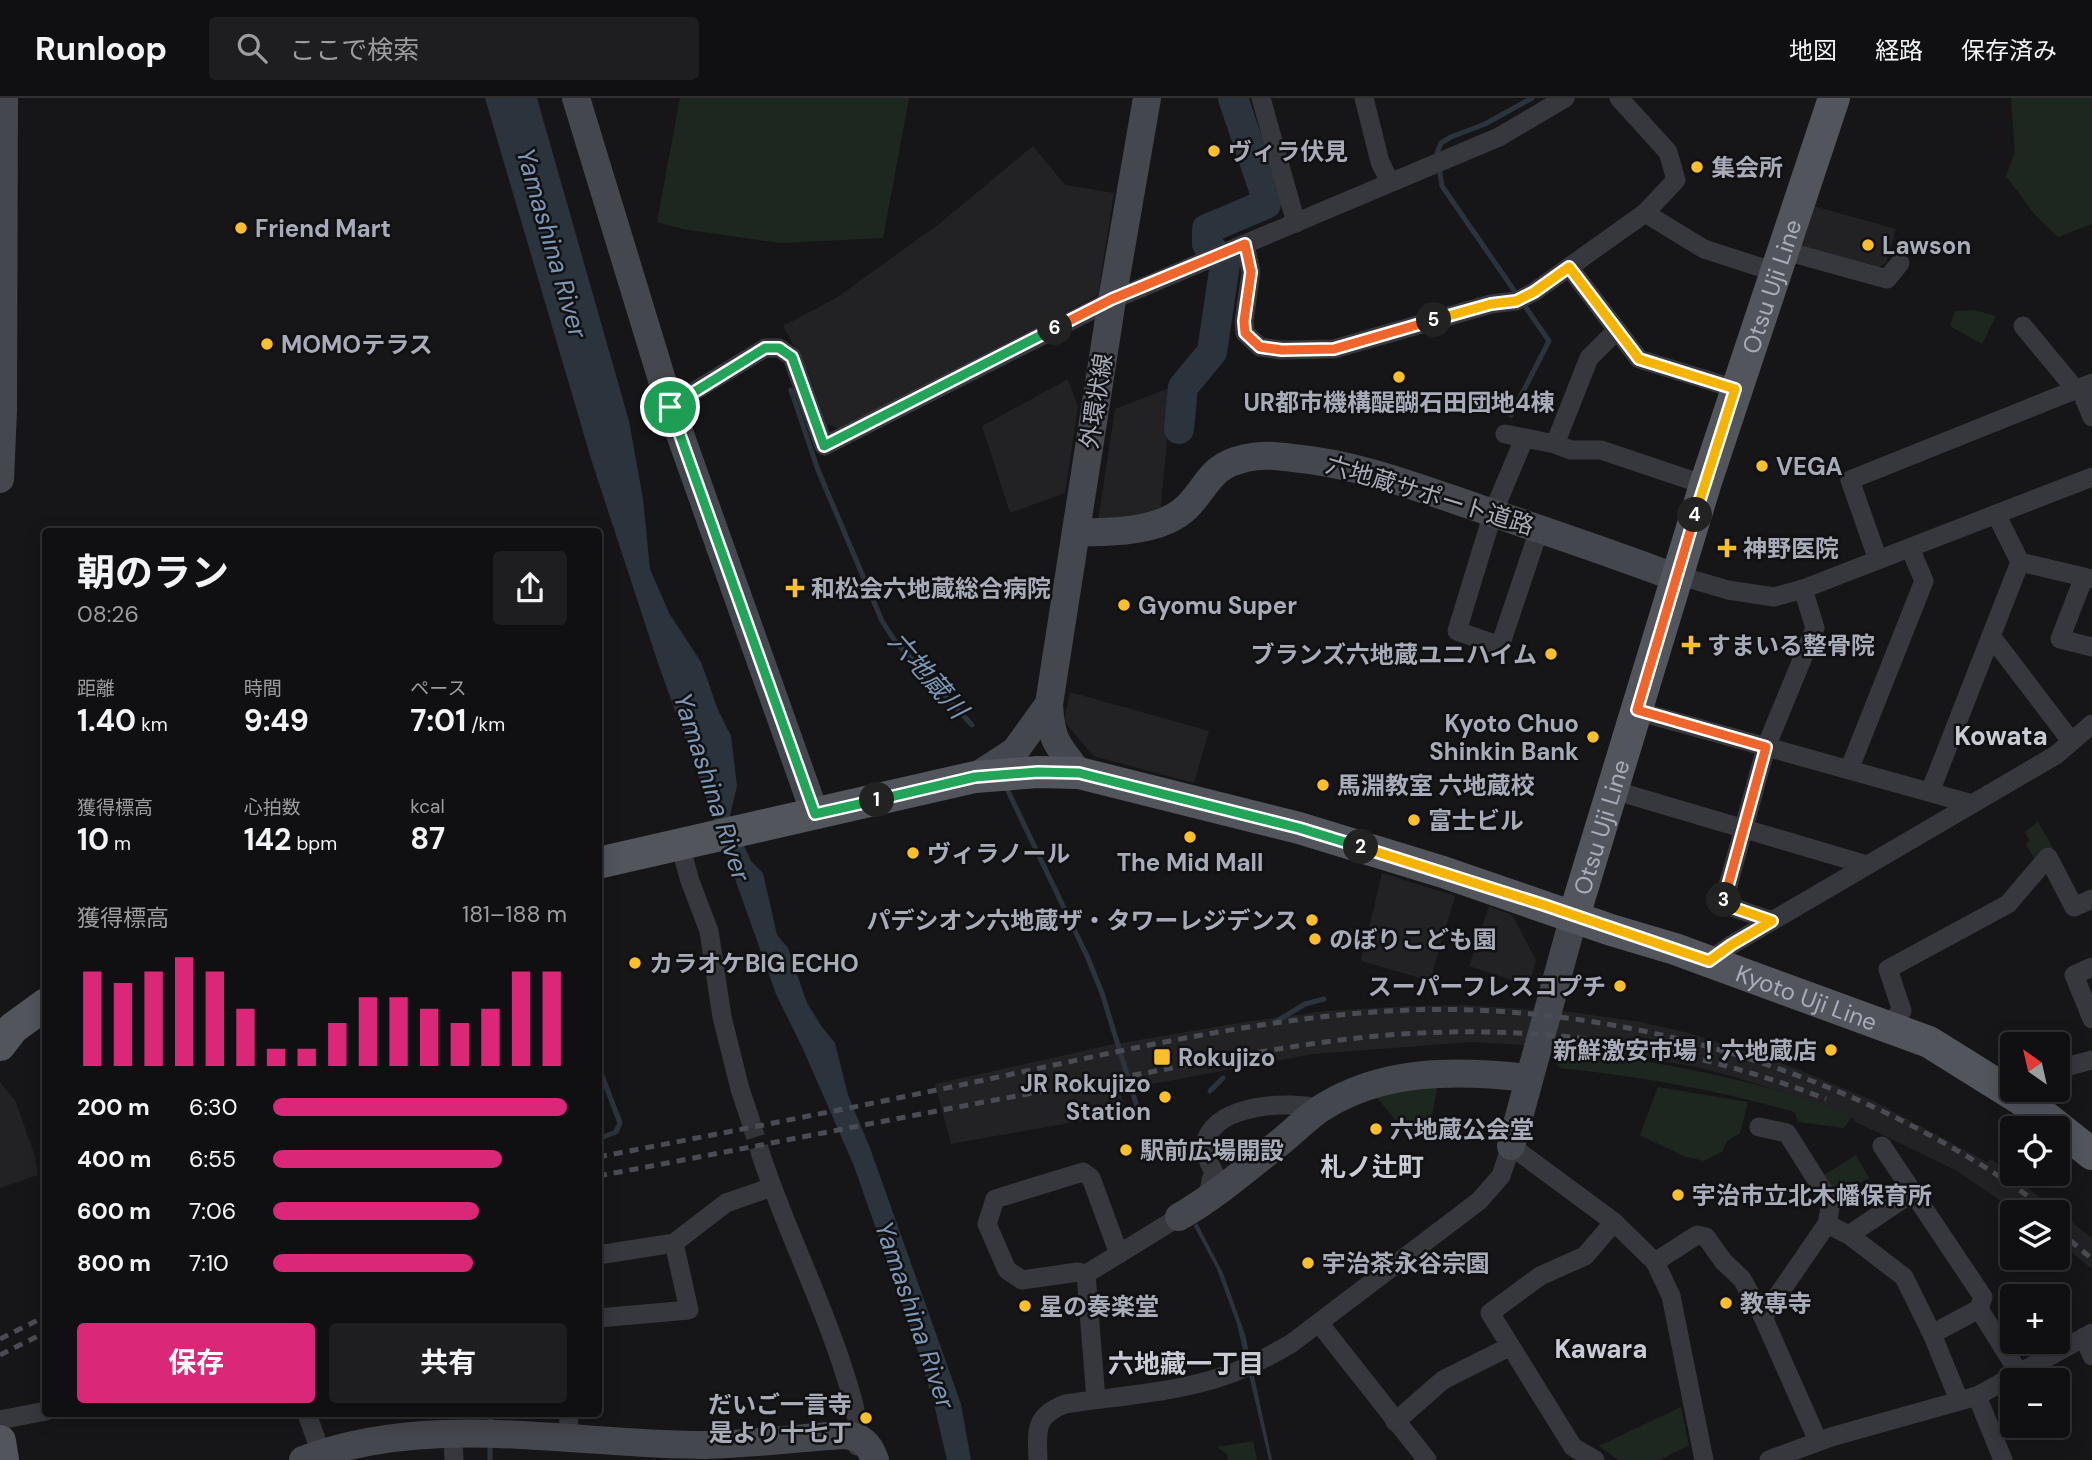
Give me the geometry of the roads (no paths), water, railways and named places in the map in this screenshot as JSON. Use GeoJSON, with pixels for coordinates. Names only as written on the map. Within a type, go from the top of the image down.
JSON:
{"type":"FeatureCollection","features":[{"type":"Feature","properties":{"kind":"main road","name":"Otsu Uji Line"},"geometry":{"type":"LineString","coordinates":[[1574,916],[1704,485],[1834,98]]}},
{"type":"Feature","properties":{"kind":"main road","name":"Kyoto Uji Line"},"geometry":{"type":"LineString","coordinates":[[602,862],[975,777],[1038,772],[1079,773],[1299,828],[1456,876],[1709,961],[1929,1042],[2000,1082]]}},
{"type":"Feature","properties":{"kind":"main road"},"geometry":{"type":"LineString","coordinates":[[4,1029],[42,1005]]}},
{"type":"Feature","properties":{"kind":"main road","name":"Kyoto Uji Line"},"geometry":{"type":"LineString","coordinates":[[2027,1102],[2092,1154]]}},
{"type":"Feature","properties":{"kind":"main road"},"geometry":{"type":"LineString","coordinates":[[0,1441],[3,1460]]}},
{"type":"Feature","properties":{"kind":"street"},"geometry":{"type":"LineString","coordinates":[[0,479],[3,411],[4,98]]}},
{"type":"Feature","properties":{"kind":"street"},"geometry":{"type":"LineString","coordinates":[[576,98],[670,407],[806,816]]}},
{"type":"Feature","properties":{"kind":"street","name":"外環状線"},"geometry":{"type":"LineString","coordinates":[[1079,773],[1055,743],[1050,730],[1049,704],[1112,299],[1147,98]]}},
{"type":"Feature","properties":{"kind":"street"},"geometry":{"type":"LineString","coordinates":[[1261,98],[1296,223]]}},
{"type":"Feature","properties":{"kind":"street"},"geometry":{"type":"LineString","coordinates":[[1364,98],[1380,162],[1390,182]]}},
{"type":"Feature","properties":{"kind":"street"},"geometry":{"type":"LineString","coordinates":[[670,407],[765,348],[779,348],[792,357],[824,446],[1112,299],[1499,137],[1565,98]]}},
{"type":"Feature","properties":{"kind":"street"},"geometry":{"type":"LineString","coordinates":[[1237,248],[1251,272],[1244,321],[1245,333],[1260,347],[1282,350],[1334,349],[1491,304],[1516,301],[1534,292],[1645,213],[1676,180],[1668,152],[1619,98]]}},
{"type":"Feature","properties":{"kind":"street"},"geometry":{"type":"LineString","coordinates":[[1645,213],[1704,249],[1887,279],[1900,263]]}},
{"type":"Feature","properties":{"kind":"street"},"geometry":{"type":"LineString","coordinates":[[1569,267],[1639,359],[1735,389]]}},
{"type":"Feature","properties":{"kind":"street"},"geometry":{"type":"LineString","coordinates":[[2023,326],[2083,387],[2092,417]]}},
{"type":"Feature","properties":{"kind":"street"},"geometry":{"type":"LineString","coordinates":[[1555,444],[1588,358],[1617,330]]}},
{"type":"Feature","properties":{"kind":"street"},"geometry":{"type":"LineString","coordinates":[[1878,560],[1850,480],[2083,387]]}},
{"type":"Feature","properties":{"kind":"street"},"geometry":{"type":"LineString","coordinates":[[1540,527],[1500,646],[1457,631],[1514,436],[1571,450],[1601,450],[1704,485]]}},
{"type":"Feature","properties":{"kind":"street","name":"六地蔵サポート道路"},"geometry":{"type":"LineString","coordinates":[[1076,532],[1143,527],[1168,521],[1188,506],[1217,471],[1238,460],[1257,456],[1319,460],[1368,471],[1540,527],[1661,572],[1677,575]]}},
{"type":"Feature","properties":{"kind":"street"},"geometry":{"type":"LineString","coordinates":[[1677,575],[1728,590],[1774,597],[1802,589],[2092,477]]}},
{"type":"Feature","properties":{"kind":"street"},"geometry":{"type":"LineString","coordinates":[[1930,792],[2020,562],[1996,514]]}},
{"type":"Feature","properties":{"kind":"street"},"geometry":{"type":"LineString","coordinates":[[1849,770],[1924,581],[1910,548]]}},
{"type":"Feature","properties":{"kind":"street"},"geometry":{"type":"LineString","coordinates":[[2020,562],[2088,578],[2060,639],[2092,646]]}},
{"type":"Feature","properties":{"kind":"street"},"geometry":{"type":"LineString","coordinates":[[1772,921],[1723,904],[1766,747],[1815,628],[1802,589]]}},
{"type":"Feature","properties":{"kind":"street"},"geometry":{"type":"LineString","coordinates":[[1991,636],[2071,741]]}},
{"type":"Feature","properties":{"kind":"street","name":"外環状線"},"geometry":{"type":"LineString","coordinates":[[975,777],[1014,751],[1049,704]]}},
{"type":"Feature","properties":{"kind":"street"},"geometry":{"type":"LineString","coordinates":[[1637,710],[1972,804]]}},
{"type":"Feature","properties":{"kind":"street"},"geometry":{"type":"LineString","coordinates":[[1709,961],[1731,945],[2056,755],[2092,724]]}},
{"type":"Feature","properties":{"kind":"street"},"geometry":{"type":"LineString","coordinates":[[1613,790],[1744,827],[1867,866]]}},
{"type":"Feature","properties":{"kind":"street"},"geometry":{"type":"LineString","coordinates":[[687,843],[690,881],[709,931],[722,1017],[750,1119]]}},
{"type":"Feature","properties":{"kind":"street"},"geometry":{"type":"LineString","coordinates":[[1885,1026],[1902,1011],[1888,969],[2008,904],[2048,857],[2074,907],[2092,899]]}},
{"type":"Feature","properties":{"kind":"street"},"geometry":{"type":"LineString","coordinates":[[1038,1460],[1037,1430],[1042,1418],[1050,1410],[1065,1404],[1176,1388],[1240,1370],[1259,1361],[1292,1343],[1479,1201],[1501,1176],[1511,1146],[1574,916]]}},
{"type":"Feature","properties":{"kind":"street"},"geometry":{"type":"LineString","coordinates":[[2092,967],[2074,975],[2092,1019]]}},
{"type":"Feature","properties":{"kind":"street"},"geometry":{"type":"LineString","coordinates":[[1119,1254],[1091,1178],[1083,1172],[995,1199],[988,1224],[1007,1270],[1022,1280],[1078,1272],[1086,1274],[1119,1254],[1195,1207],[1320,1110],[1364,1088],[1419,1074],[1456,1060],[1532,1068]]}},
{"type":"Feature","properties":{"kind":"street"},"geometry":{"type":"LineString","coordinates":[[2070,1066],[2092,1060]]}},
{"type":"Feature","properties":{"kind":"street"},"geometry":{"type":"LineString","coordinates":[[1195,1207],[1211,1180],[1216,1177],[1205,1154],[1205,1141],[1225,1117],[1238,1111],[1293,1105],[1320,1110]]}},
{"type":"Feature","properties":{"kind":"street"},"geometry":{"type":"LineString","coordinates":[[1759,1127],[1787,1133],[1831,1203],[1827,1224],[1763,1317]]}},
{"type":"Feature","properties":{"kind":"street"},"geometry":{"type":"LineString","coordinates":[[1511,1146],[1614,1222],[1655,1262],[1671,1296],[1704,1460]]}},
{"type":"Feature","properties":{"kind":"street"},"geometry":{"type":"LineString","coordinates":[[1882,1146],[1983,1297],[1979,1309],[1932,1334]]}},
{"type":"Feature","properties":{"kind":"street"},"geometry":{"type":"LineString","coordinates":[[761,1155],[830,1328],[848,1383],[860,1448]]}},
{"type":"Feature","properties":{"kind":"street"},"geometry":{"type":"LineString","coordinates":[[602,1254],[674,1243],[726,1203],[772,1187]]}},
{"type":"Feature","properties":{"kind":"street"},"geometry":{"type":"LineString","coordinates":[[1849,1235],[1913,1192]]}},
{"type":"Feature","properties":{"kind":"street"},"geometry":{"type":"LineString","coordinates":[[1595,1460],[1573,1447],[1490,1313],[1540,1276],[1585,1256],[1614,1222]]}},
{"type":"Feature","properties":{"kind":"street"},"geometry":{"type":"LineString","coordinates":[[1827,1224],[1849,1235],[1904,1277],[1932,1334],[2003,1460]]}},
{"type":"Feature","properties":{"kind":"street"},"geometry":{"type":"LineString","coordinates":[[1655,1262],[1697,1235],[1706,1237],[1723,1261],[1742,1279],[1763,1317],[1818,1441]]}},
{"type":"Feature","properties":{"kind":"street"},"geometry":{"type":"LineString","coordinates":[[602,1318],[690,1310],[674,1243]]}},
{"type":"Feature","properties":{"kind":"street"},"geometry":{"type":"LineString","coordinates":[[1086,1274],[1096,1399]]}},
{"type":"Feature","properties":{"kind":"street"},"geometry":{"type":"LineString","coordinates":[[1979,1309],[2016,1368]]}},
{"type":"Feature","properties":{"kind":"street"},"geometry":{"type":"LineString","coordinates":[[1319,1323],[1427,1460]]}},
{"type":"Feature","properties":{"kind":"street"},"geometry":{"type":"LineString","coordinates":[[2028,1368],[2088,1335],[2092,1356]]}},
{"type":"Feature","properties":{"kind":"street"},"geometry":{"type":"LineString","coordinates":[[1395,1422],[1443,1380],[1509,1347]]}},
{"type":"Feature","properties":{"kind":"street"},"geometry":{"type":"LineString","coordinates":[[1769,1460],[1818,1441],[1968,1398],[2000,1382]]}},
{"type":"Feature","properties":{"kind":"street"},"geometry":{"type":"LineString","coordinates":[[0,1420],[42,1412]]}},
{"type":"Feature","properties":{"kind":"street"},"geometry":{"type":"LineString","coordinates":[[307,1417],[312,1457],[376,1440],[454,1447],[489,1434],[569,1426],[706,1445],[843,1435],[860,1448]]}},
{"type":"Feature","properties":{"kind":"street"},"geometry":{"type":"LineString","coordinates":[[860,1448],[866,1443],[875,1460]]}},
{"type":"Feature","properties":{"kind":"water","name":"Yamashina River"},"geometry":{"type":"Polygon","coordinates":[[[485,98],[537,98],[629,421],[643,499],[650,569],[669,613],[701,662],[718,710],[731,736],[737,786],[730,815],[751,861],[763,873],[777,935],[788,948],[807,1003],[835,1043],[848,1095],[870,1148],[961,1404],[971,1460],[947,1460],[933,1400],[909,1323],[854,1166],[776,994],[658,663],[592,462],[485,98]]]}},
{"type":"Feature","properties":{"kind":"water"},"geometry":{"type":"Polygon","coordinates":[[[1197,1223],[1223,1273],[1245,1334],[1272,1460],[1269,1460],[1237,1324],[1217,1269],[1194,1226],[1197,1223]]]}},
{"type":"Feature","properties":{"kind":"waterway"},"geometry":{"type":"LineString","coordinates":[[1179,429],[1183,387],[1212,352],[1225,264],[1207,244],[1207,229],[1266,204],[1266,196],[1233,98]]}},
{"type":"Feature","properties":{"kind":"waterway"},"geometry":{"type":"LineString","coordinates":[[1511,415],[1549,341],[1442,186],[1437,153],[1441,143],[1451,137],[1485,124],[1532,98]]}},
{"type":"Feature","properties":{"kind":"waterway","name":"六地蔵川"},"geometry":{"type":"LineString","coordinates":[[791,390],[818,470],[882,621],[895,641],[972,725]]}},
{"type":"Feature","properties":{"kind":"waterway","name":"六地蔵川"},"geometry":{"type":"LineString","coordinates":[[1007,789],[1087,956],[1102,993],[1138,1110]]}},
{"type":"Feature","properties":{"kind":"waterway"},"geometry":{"type":"LineString","coordinates":[[1277,1021],[1305,1004],[1324,999]]}},
{"type":"Feature","properties":{"kind":"waterway"},"geometry":{"type":"LineString","coordinates":[[602,1076],[620,1123],[616,1132],[602,1137]]}},
{"type":"Feature","properties":{"kind":"waterway"},"geometry":{"type":"LineString","coordinates":[[1210,1091],[1223,1078]]}},
{"type":"Feature","properties":{"kind":"waterway"},"geometry":{"type":"LineString","coordinates":[[491,1417],[491,1425]]}},
{"type":"Feature","properties":{"kind":"waterway"},"geometry":{"type":"LineString","coordinates":[[490,1442],[490,1460]]}},
{"type":"Feature","properties":{"kind":"tunnel"},"geometry":{"type":"LineString","coordinates":[[750,1119],[761,1155]]}},
{"type":"Feature","properties":{"kind":"railway"},"geometry":{"type":"LineString","coordinates":[[602,1156],[1222,1031],[1374,1012],[1462,1010],[1551,1016],[1641,1031],[1730,1053],[1816,1083],[1900,1120],[1978,1163],[2032,1200]]}},
{"type":"Feature","properties":{"kind":"railway"},"geometry":{"type":"LineString","coordinates":[[602,1175],[1247,1054],[1344,1039],[1434,1032],[1492,1032],[1605,1041],[1717,1064],[1826,1099]]}},
{"type":"Feature","properties":{"kind":"railway"},"geometry":{"type":"LineString","coordinates":[[2070,1240],[2092,1259]]}},
{"type":"Feature","properties":{"kind":"railway"},"geometry":{"type":"LineString","coordinates":[[0,1339],[42,1318]]}},
{"type":"Feature","properties":{"kind":"railway"},"geometry":{"type":"LineString","coordinates":[[0,1355],[42,1334]]}},
{"type":"Feature","properties":{"kind":"place","name":"ヴィラ伏見"},"geometry":{"type":"Point","coordinates":[1214,151]}},
{"type":"Feature","properties":{"kind":"place","name":"集会所"},"geometry":{"type":"Point","coordinates":[1697,167]}},
{"type":"Feature","properties":{"kind":"place","name":"Friend Mart"},"geometry":{"type":"Point","coordinates":[241,228]}},
{"type":"Feature","properties":{"kind":"place","name":"Lawson"},"geometry":{"type":"Point","coordinates":[1868,245]}},
{"type":"Feature","properties":{"kind":"place","name":"MOMOテラス"},"geometry":{"type":"Point","coordinates":[267,344]}},
{"type":"Feature","properties":{"kind":"place","name":"UR都市機構醍醐石田団地4棟"},"geometry":{"type":"Point","coordinates":[1399,377]}},
{"type":"Feature","properties":{"kind":"place","name":"VEGA"},"geometry":{"type":"Point","coordinates":[1762,466]}},
{"type":"Feature","properties":{"kind":"place","name":"神野医院"},"geometry":{"type":"Point","coordinates":[1727,548]}},
{"type":"Feature","properties":{"kind":"place","name":"和松会六地蔵総合病院"},"geometry":{"type":"Point","coordinates":[795,588]}},
{"type":"Feature","properties":{"kind":"place","name":"Gyomu Super"},"geometry":{"type":"Point","coordinates":[1124,605]}},
{"type":"Feature","properties":{"kind":"place","name":"すまいる整骨院"},"geometry":{"type":"Point","coordinates":[1691,645]}},
{"type":"Feature","properties":{"kind":"place","name":"ブランズ六地蔵ユニハイム"},"geometry":{"type":"Point","coordinates":[1551,654]}},
{"type":"Feature","properties":{"kind":"place","name":"Kyoto Chuo Shinkin Bank"},"geometry":{"type":"Point","coordinates":[1593,737]}},
{"type":"Feature","properties":{"kind":"place","name":"馬淵教室 六地蔵校"},"geometry":{"type":"Point","coordinates":[1323,785]}},
{"type":"Feature","properties":{"kind":"place","name":"富士ビル"},"geometry":{"type":"Point","coordinates":[1414,820]}},
{"type":"Feature","properties":{"kind":"place","name":"The Mid Mall"},"geometry":{"type":"Point","coordinates":[1190,837]}},
{"type":"Feature","properties":{"kind":"place","name":"ヴィラノール"},"geometry":{"type":"Point","coordinates":[913,853]}},
{"type":"Feature","properties":{"kind":"place","name":"パデシオン六地蔵ザ・タワーレジデンス"},"geometry":{"type":"Point","coordinates":[1312,920]}},
{"type":"Feature","properties":{"kind":"place","name":"のぼりこども園"},"geometry":{"type":"Point","coordinates":[1315,939]}},
{"type":"Feature","properties":{"kind":"place","name":"カラオケBIG ECHO"},"geometry":{"type":"Point","coordinates":[635,963]}},
{"type":"Feature","properties":{"kind":"place","name":"スーパーフレスコプチ"},"geometry":{"type":"Point","coordinates":[1620,986]}},
{"type":"Feature","properties":{"kind":"place","name":"新鮮激安市場！六地蔵店"},"geometry":{"type":"Point","coordinates":[1831,1050]}},
{"type":"Feature","properties":{"kind":"place","name":"Rokujizo"},"geometry":{"type":"Point","coordinates":[1162,1057]}},
{"type":"Feature","properties":{"kind":"place","name":"JR Rokujizo Station"},"geometry":{"type":"Point","coordinates":[1165,1097]}},
{"type":"Feature","properties":{"kind":"place","name":"六地蔵公会堂"},"geometry":{"type":"Point","coordinates":[1376,1129]}},
{"type":"Feature","properties":{"kind":"place","name":"駅前広場開設"},"geometry":{"type":"Point","coordinates":[1126,1150]}},
{"type":"Feature","properties":{"kind":"place","name":"宇治市立北木幡保育所"},"geometry":{"type":"Point","coordinates":[1678,1195]}},
{"type":"Feature","properties":{"kind":"place","name":"宇治茶永谷宗園"},"geometry":{"type":"Point","coordinates":[1308,1263]}},
{"type":"Feature","properties":{"kind":"place","name":"教専寺"},"geometry":{"type":"Point","coordinates":[1726,1303]}},
{"type":"Feature","properties":{"kind":"place","name":"星の奏楽堂"},"geometry":{"type":"Point","coordinates":[1025,1306]}},
{"type":"Feature","properties":{"kind":"place","name":"だいご一言寺 是より十七丁"},"geometry":{"type":"Point","coordinates":[866,1418]}},
{"type":"Feature","properties":{"kind":"district","name":"Kowata"},"geometry":{"type":"Point","coordinates":[2001,736]}},
{"type":"Feature","properties":{"kind":"district","name":"札ノ辻町"},"geometry":{"type":"Point","coordinates":[1372,1167]}},
{"type":"Feature","properties":{"kind":"district","name":"Kawara"},"geometry":{"type":"Point","coordinates":[1601,1349]}},
{"type":"Feature","properties":{"kind":"district","name":"六地藏一丁目"},"geometry":{"type":"Point","coordinates":[1186,1364]}}]}
